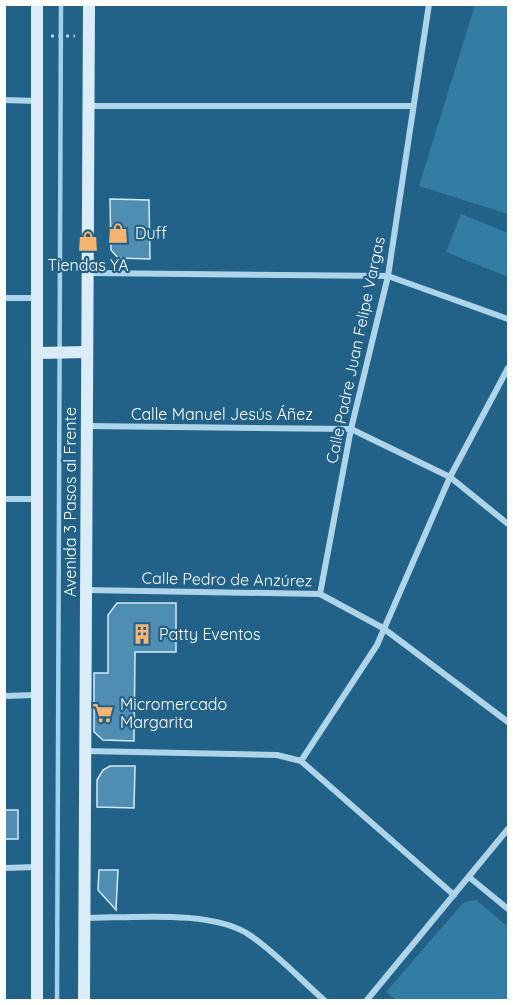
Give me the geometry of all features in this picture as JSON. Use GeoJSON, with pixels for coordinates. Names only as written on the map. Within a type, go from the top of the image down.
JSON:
{"type":"FeatureCollection","features":[{"type":"Feature","properties":{"kind":"main road","name":"Avenida 3 Pasos al Frente"},"geometry":{"type":"LineString","coordinates":[[37,4],[38,298],[44,353],[38,499],[37,1000]]}},
{"type":"Feature","properties":{"kind":"main road","name":"Avenida 3 Pasos al Frente"},"geometry":{"type":"LineString","coordinates":[[84,1000],[89,4]]}},
{"type":"Feature","properties":{"kind":"main road"},"geometry":{"type":"LineString","coordinates":[[44,353],[87,352]]}},
{"type":"Feature","properties":{"kind":"street","name":"Calle Padre Juan Felipe Vargas"},"geometry":{"type":"LineString","coordinates":[[320,594],[351,429],[388,276],[429,4]]}},
{"type":"Feature","properties":{"kind":"street"},"geometry":{"type":"LineString","coordinates":[[4,100],[38,101]]}},
{"type":"Feature","properties":{"kind":"street"},"geometry":{"type":"LineString","coordinates":[[87,106],[412,106]]}},
{"type":"Feature","properties":{"kind":"street"},"geometry":{"type":"LineString","coordinates":[[89,273],[388,276],[508,319]]}},
{"type":"Feature","properties":{"kind":"street"},"geometry":{"type":"LineString","coordinates":[[4,298],[38,298]]}},
{"type":"Feature","properties":{"kind":"street"},"geometry":{"type":"LineString","coordinates":[[301,761],[377,645],[450,477],[508,368]]}},
{"type":"Feature","properties":{"kind":"street","name":"Calle Manuel Jesús Áñez"},"geometry":{"type":"LineString","coordinates":[[87,426],[351,429],[450,477],[508,524]]}},
{"type":"Feature","properties":{"kind":"street"},"geometry":{"type":"LineString","coordinates":[[4,499],[38,499]]}},
{"type":"Feature","properties":{"kind":"street","name":"Calle Pedro de Anzúrez"},"geometry":{"type":"LineString","coordinates":[[86,590],[320,594],[383,628],[508,722]]}},
{"type":"Feature","properties":{"kind":"street"},"geometry":{"type":"LineString","coordinates":[[4,696],[36,695]]}},
{"type":"Feature","properties":{"kind":"street"},"geometry":{"type":"LineString","coordinates":[[85,751],[277,756],[301,761],[454,896]]}},
{"type":"Feature","properties":{"kind":"street"},"geometry":{"type":"LineString","coordinates":[[371,999],[508,829]]}},
{"type":"Feature","properties":{"kind":"street"},"geometry":{"type":"LineString","coordinates":[[4,868],[36,867]]}},
{"type":"Feature","properties":{"kind":"street"},"geometry":{"type":"LineString","coordinates":[[469,877],[508,909]]}},
{"type":"Feature","properties":{"kind":"street"},"geometry":{"type":"LineString","coordinates":[[83,918],[199,919],[228,924],[251,935],[324,1000]]}},
{"type":"Feature","properties":{"kind":"path"},"geometry":{"type":"LineString","coordinates":[[50,36],[73,36]]}},
{"type":"Feature","properties":{"kind":"shaded area"},"geometry":{"type":"Polygon","coordinates":[[[475,5],[508,5],[508,214],[419,186],[475,5]]]}},
{"type":"Feature","properties":{"kind":"shaded area"},"geometry":{"type":"Polygon","coordinates":[[[461,214],[508,233],[508,277],[446,252],[461,214]]]}},
{"type":"Feature","properties":{"kind":"shaded area"},"geometry":{"type":"Polygon","coordinates":[[[476,900],[508,927],[508,1000],[396,1000],[386,992],[464,902],[476,900]]]}},
{"type":"Feature","properties":{"kind":"building"},"geometry":{"type":"Polygon","coordinates":[[[110,199],[149,200],[150,259],[118,258],[111,250],[110,199]]]}},
{"type":"Feature","properties":{"kind":"building"},"geometry":{"type":"Polygon","coordinates":[[[117,603],[176,603],[176,652],[135,652],[134,741],[103,740],[94,732],[94,673],[108,673],[108,615],[117,603]]]}},
{"type":"Feature","properties":{"kind":"building"},"geometry":{"type":"Polygon","coordinates":[[[110,766],[135,766],[134,808],[97,807],[97,780],[103,770],[110,766]]]}},
{"type":"Feature","properties":{"kind":"building"},"geometry":{"type":"Polygon","coordinates":[[[4,810],[18,810],[18,839],[4,839],[4,810]]]}},
{"type":"Feature","properties":{"kind":"building"},"geometry":{"type":"Polygon","coordinates":[[[99,870],[118,870],[116,910],[98,890],[99,870]]]}},
{"type":"Feature","properties":{"kind":"waterway"},"geometry":{"type":"LineString","coordinates":[[57,1000],[61,4]]}},
{"type":"Feature","properties":{"kind":"place","name":"Duff"},"geometry":{"type":"Point","coordinates":[118,233]}},
{"type":"Feature","properties":{"kind":"place","name":"Tiendas YA"},"geometry":{"type":"Point","coordinates":[88,241]}},
{"type":"Feature","properties":{"kind":"place","name":"Patty Eventos"},"geometry":{"type":"Point","coordinates":[142,634]}},
{"type":"Feature","properties":{"kind":"place","name":"Micromercado Margarita"},"geometry":{"type":"Point","coordinates":[103,713]}}]}
